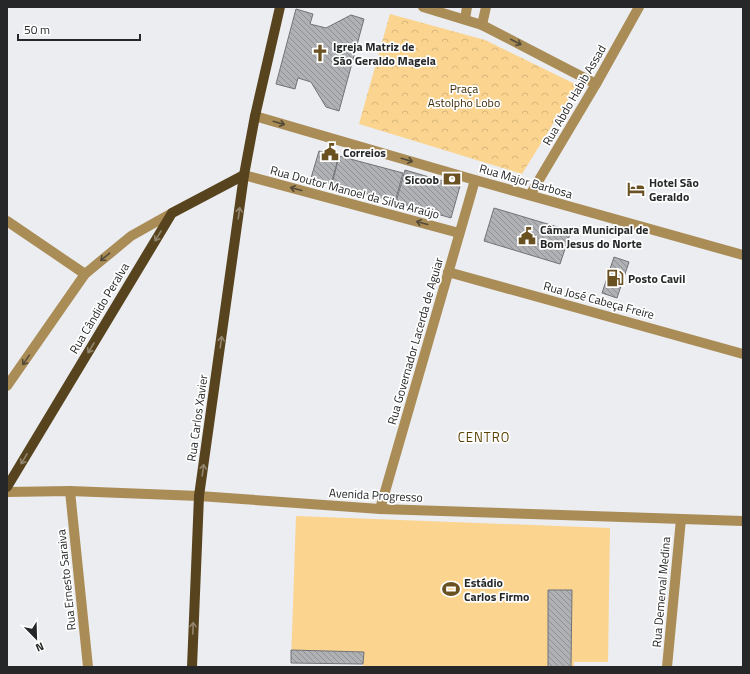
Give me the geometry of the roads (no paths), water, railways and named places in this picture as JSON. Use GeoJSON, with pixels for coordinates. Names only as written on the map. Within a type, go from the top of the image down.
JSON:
{"type":"FeatureCollection","features":[{"type":"Feature","properties":{"kind":"main road","name":"Rua Carlos Xavier"},"geometry":{"type":"LineString","coordinates":[[192,667],[199,496],[244,175],[255,116],[280,7]]}},
{"type":"Feature","properties":{"kind":"main road"},"geometry":{"type":"LineString","coordinates":[[172,213],[244,175]]}},
{"type":"Feature","properties":{"kind":"main road","name":"Rua Cândido Peralva"},"geometry":{"type":"LineString","coordinates":[[7,487],[172,213]]}},
{"type":"Feature","properties":{"kind":"street"},"geometry":{"type":"LineString","coordinates":[[423,7],[482,24],[596,84]]}},
{"type":"Feature","properties":{"kind":"street"},"geometry":{"type":"LineString","coordinates":[[465,19],[467,7]]}},
{"type":"Feature","properties":{"kind":"street"},"geometry":{"type":"LineString","coordinates":[[482,24],[486,7]]}},
{"type":"Feature","properties":{"kind":"street","name":"Rua Abdo Habib Assad"},"geometry":{"type":"LineString","coordinates":[[530,196],[596,84],[639,7]]}},
{"type":"Feature","properties":{"kind":"street","name":"Rua Major Barbosa"},"geometry":{"type":"LineString","coordinates":[[255,116],[530,196],[743,255]]}},
{"type":"Feature","properties":{"kind":"street","name":"Rua Doutor Manoel da Silva Araújo"},"geometry":{"type":"LineString","coordinates":[[244,175],[459,233]]}},
{"type":"Feature","properties":{"kind":"street","name":"Rua Governador Lacerda de Aguiar"},"geometry":{"type":"LineString","coordinates":[[380,509],[475,180]]}},
{"type":"Feature","properties":{"kind":"street"},"geometry":{"type":"LineString","coordinates":[[7,386],[85,274],[131,236],[172,213]]}},
{"type":"Feature","properties":{"kind":"street"},"geometry":{"type":"LineString","coordinates":[[7,221],[85,274]]}},
{"type":"Feature","properties":{"kind":"street","name":"Rua José Cabeça Freire"},"geometry":{"type":"LineString","coordinates":[[448,272],[743,354]]}},
{"type":"Feature","properties":{"kind":"street","name":"Avenida Progresso"},"geometry":{"type":"LineString","coordinates":[[7,492],[70,491],[199,496],[380,509],[743,521]]}},
{"type":"Feature","properties":{"kind":"street","name":"Rua Ernesto Saraiva"},"geometry":{"type":"LineString","coordinates":[[70,491],[88,667]]}},
{"type":"Feature","properties":{"kind":"street","name":"Rua Demerval Medina"},"geometry":{"type":"LineString","coordinates":[[667,667],[680,519]]}},
{"type":"Feature","properties":{"kind":"place","name":"Igreja Matriz de São Geraldo Magela"},"geometry":{"type":"Point","coordinates":[320,53]}},
{"type":"Feature","properties":{"kind":"place","name":"Correios"},"geometry":{"type":"Point","coordinates":[330,152]}},
{"type":"Feature","properties":{"kind":"place","name":"Sicoob"},"geometry":{"type":"Point","coordinates":[452,179]}},
{"type":"Feature","properties":{"kind":"place","name":"Hotel São Geraldo"},"geometry":{"type":"Point","coordinates":[636,189]}},
{"type":"Feature","properties":{"kind":"place","name":"Câmara Municipal de Bom Jesus do Norte"},"geometry":{"type":"Point","coordinates":[527,236]}},
{"type":"Feature","properties":{"kind":"place","name":"Posto Cavil"},"geometry":{"type":"Point","coordinates":[615,278]}},
{"type":"Feature","properties":{"kind":"place","name":"Estádio Carlos Firmo"},"geometry":{"type":"Point","coordinates":[451,589]}},
{"type":"Feature","properties":{"kind":"district","name":"CENTRO"},"geometry":{"type":"Point","coordinates":[484,437]}},
{"type":"Feature","properties":{"kind":"park label","name":"Praça Astolpho Lobo"},"geometry":{"type":"Point","coordinates":[464,95]}}]}
